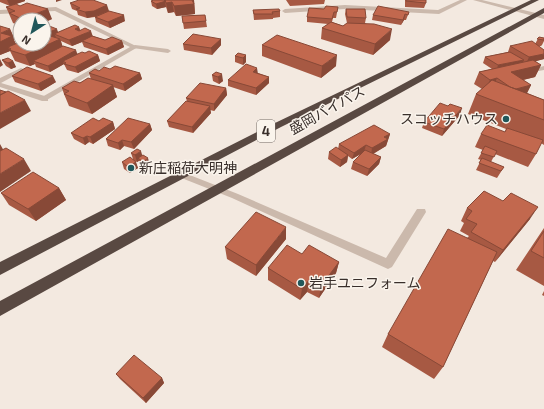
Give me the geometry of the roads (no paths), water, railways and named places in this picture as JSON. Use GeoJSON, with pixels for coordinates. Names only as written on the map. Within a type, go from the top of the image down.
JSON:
{"type":"FeatureCollection","features":[{"type":"Feature","properties":{"kind":"highway","name":"盛岡バイパス"},"geometry":{"type":"LineString","coordinates":[[0,270],[278,125],[536,0]]}},
{"type":"Feature","properties":{"kind":"highway","name":"盛岡バイパス"},"geometry":{"type":"LineString","coordinates":[[0,309],[544,10]]}},
{"type":"Feature","properties":{"kind":"street"},"geometry":{"type":"LineString","coordinates":[[285,11],[345,7],[439,12],[464,0]]}},
{"type":"Feature","properties":{"kind":"street"},"geometry":{"type":"LineString","coordinates":[[476,0],[544,17]]}},
{"type":"Feature","properties":{"kind":"street"},"geometry":{"type":"LineString","coordinates":[[0,12],[56,9],[135,47],[168,51]]}},
{"type":"Feature","properties":{"kind":"street"},"geometry":{"type":"LineString","coordinates":[[0,85],[45,99],[135,47]]}},
{"type":"Feature","properties":{"kind":"street"},"geometry":{"type":"LineString","coordinates":[[533,70],[544,68]]}},
{"type":"Feature","properties":{"kind":"street"},"geometry":{"type":"LineString","coordinates":[[0,81],[22,70]]}},
{"type":"Feature","properties":{"kind":"street"},"geometry":{"type":"LineString","coordinates":[[182,175],[215,190],[235,196],[388,264],[421,212]]}},
{"type":"Feature","properties":{"kind":"place","name":"スコッチハウス"},"geometry":{"type":"Point","coordinates":[506,119]}},
{"type":"Feature","properties":{"kind":"place","name":"新庄稲荷大明神"},"geometry":{"type":"Point","coordinates":[131,168]}},
{"type":"Feature","properties":{"kind":"place","name":"岩手ユニフォーム"},"geometry":{"type":"Point","coordinates":[301,283]}}]}
